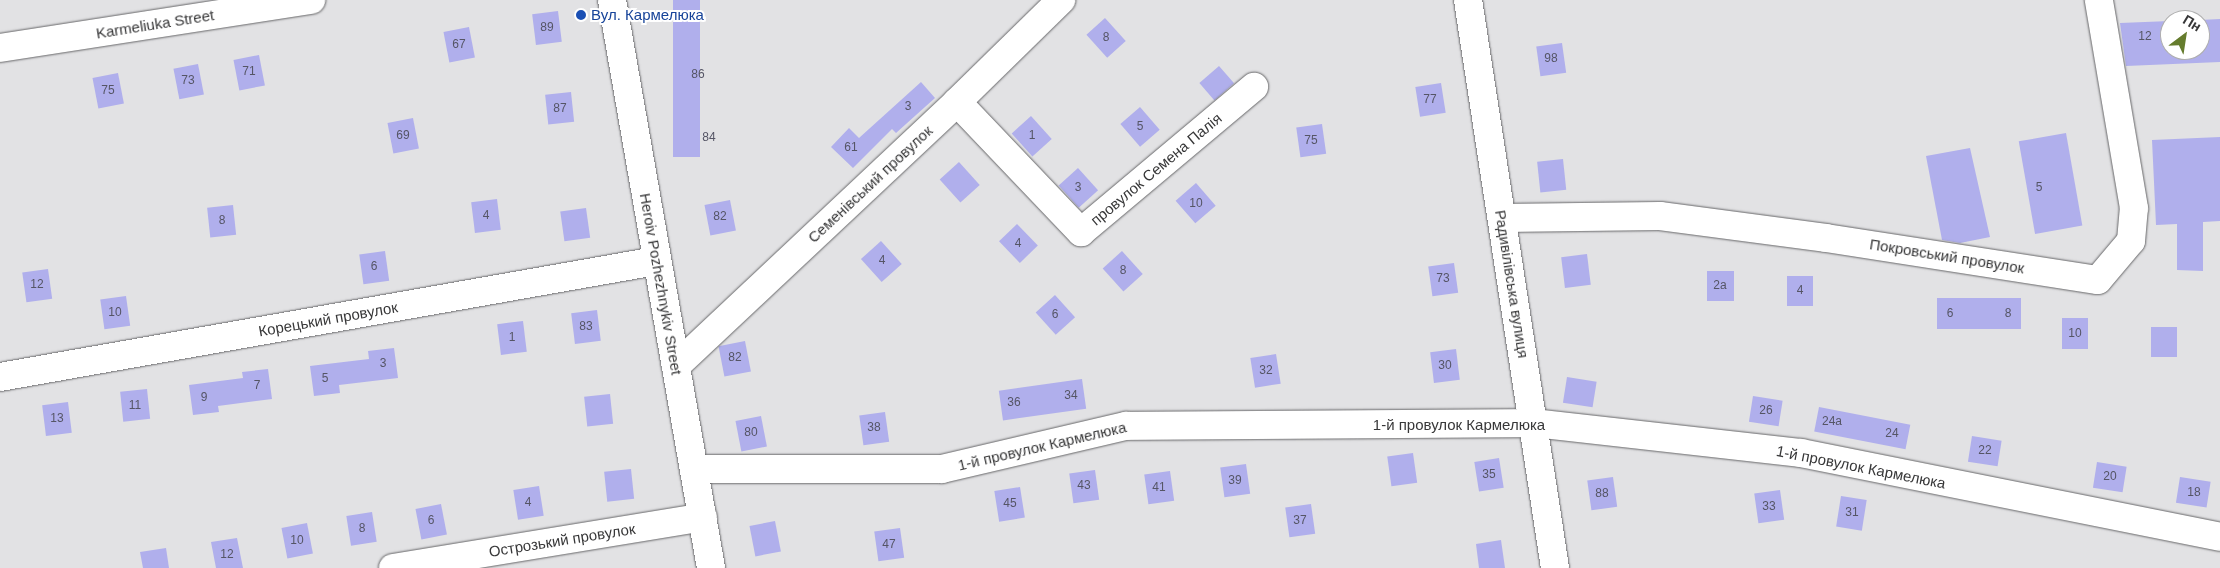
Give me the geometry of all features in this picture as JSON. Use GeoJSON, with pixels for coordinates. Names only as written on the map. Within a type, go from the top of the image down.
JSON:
{"type":"FeatureCollection","features":[{"type":"Feature","properties":{"kind":"street","name":"Karmeliuka Street"},"geometry":{"type":"LineString","coordinates":[[0,48],[310,0]]}},
{"type":"Feature","properties":{"kind":"street","name":"Heroiv Pozhezhnykiv Street"},"geometry":{"type":"LineString","coordinates":[[612,0],[711,568]]}},
{"type":"Feature","properties":{"kind":"street","name":"Семенівський провулок"},"geometry":{"type":"LineString","coordinates":[[676,366],[958,102],[1061,0]]}},
{"type":"Feature","properties":{"kind":"street","name":"Радивілівська вулиця"},"geometry":{"type":"LineString","coordinates":[[1468,0],[1554,568]]}},
{"type":"Feature","properties":{"kind":"street","name":"Покровський провулок"},"geometry":{"type":"LineString","coordinates":[[1502,218],[1660,216],[1826,238],[2098,280],[2131,241],[2134,208],[2099,0]]}},
{"type":"Feature","properties":{"kind":"street","name":"провулок Семена Палія"},"geometry":{"type":"LineString","coordinates":[[958,102],[1081,232],[1254,87]]}},
{"type":"Feature","properties":{"kind":"street","name":"Корецький провулок"},"geometry":{"type":"LineString","coordinates":[[0,377],[656,261]]}},
{"type":"Feature","properties":{"kind":"street","name":"1-й провулок Кармелюка"},"geometry":{"type":"LineString","coordinates":[[694,469],[942,468],[1126,426],[1532,423],[1801,453],[2220,538]]}},
{"type":"Feature","properties":{"kind":"street","name":"Острозький провулок"},"geometry":{"type":"LineString","coordinates":[[393,568],[703,517]]}},
{"type":"Feature","properties":{"kind":"building"},"geometry":{"type":"Polygon","coordinates":[[[673,0],[700,0],[700,157],[673,157],[673,0]]]}},
{"type":"Feature","properties":{"kind":"building"},"geometry":{"type":"Polygon","coordinates":[[[558,11],[562,42],[536,45],[532,14],[558,11]]]}},
{"type":"Feature","properties":{"kind":"building"},"geometry":{"type":"Polygon","coordinates":[[[1105,18],[1126,41],[1107,58],[1086,35],[1105,18]]]}},
{"type":"Feature","properties":{"kind":"building"},"geometry":{"type":"Polygon","coordinates":[[[2220,19],[2220,62],[2126,66],[2120,23],[2160,21],[2160,60],[2210,60],[2210,20],[2220,19]]]}},
{"type":"Feature","properties":{"kind":"building"},"geometry":{"type":"Polygon","coordinates":[[[469,27],[475,57],[449,62],[443,32],[469,27]]]}},
{"type":"Feature","properties":{"kind":"building"},"geometry":{"type":"Polygon","coordinates":[[[1562,43],[1566,73],[1540,76],[1536,47],[1562,43]]]}},
{"type":"Feature","properties":{"kind":"building"},"geometry":{"type":"Polygon","coordinates":[[[259,55],[265,85],[239,90],[233,60],[259,55]]]}},
{"type":"Feature","properties":{"kind":"building"},"geometry":{"type":"Polygon","coordinates":[[[198,64],[204,94],[179,99],[173,69],[198,64]]]}},
{"type":"Feature","properties":{"kind":"building"},"geometry":{"type":"Polygon","coordinates":[[[1219,66],[1234,83],[1214,100],[1199,83],[1219,66]]]}},
{"type":"Feature","properties":{"kind":"building"},"geometry":{"type":"Polygon","coordinates":[[[118,73],[124,103],[98,108],[92,78],[118,73]]]}},
{"type":"Feature","properties":{"kind":"building"},"geometry":{"type":"Polygon","coordinates":[[[921,82],[935,98],[896,133],[892,129],[853,168],[831,147],[849,128],[859,138],[921,82]]]}},
{"type":"Feature","properties":{"kind":"building"},"geometry":{"type":"Polygon","coordinates":[[[1441,83],[1446,113],[1420,117],[1415,87],[1441,83]]]}},
{"type":"Feature","properties":{"kind":"building"},"geometry":{"type":"Polygon","coordinates":[[[571,92],[574,122],[548,125],[545,95],[571,92]]]}},
{"type":"Feature","properties":{"kind":"building"},"geometry":{"type":"Polygon","coordinates":[[[1140,107],[1160,130],[1140,147],[1120,124],[1140,107]]]}},
{"type":"Feature","properties":{"kind":"building"},"geometry":{"type":"Polygon","coordinates":[[[1031,116],[1052,139],[1032,156],[1012,133],[1031,116]]]}},
{"type":"Feature","properties":{"kind":"building"},"geometry":{"type":"Polygon","coordinates":[[[413,118],[419,148],[393,153],[387,123],[413,118]]]}},
{"type":"Feature","properties":{"kind":"building"},"geometry":{"type":"Polygon","coordinates":[[[1322,124],[1326,154],[1300,157],[1296,128],[1322,124]]]}},
{"type":"Feature","properties":{"kind":"building"},"geometry":{"type":"Polygon","coordinates":[[[2066,133],[2082,226],[2035,234],[2019,141],[2066,133]]]}},
{"type":"Feature","properties":{"kind":"building"},"geometry":{"type":"Polygon","coordinates":[[[2220,137],[2220,221],[2203,222],[2203,271],[2177,270],[2177,224],[2156,225],[2152,140],[2220,137]]]}},
{"type":"Feature","properties":{"kind":"building"},"geometry":{"type":"Polygon","coordinates":[[[1970,148],[1990,237],[1960,243],[1942,240],[1926,156],[1970,148]]]}},
{"type":"Feature","properties":{"kind":"building"},"geometry":{"type":"Polygon","coordinates":[[[1563,159],[1566,190],[1540,193],[1537,162],[1563,159]]]}},
{"type":"Feature","properties":{"kind":"building"},"geometry":{"type":"Polygon","coordinates":[[[959,162],[980,185],[960,202],[940,179],[959,162]]]}},
{"type":"Feature","properties":{"kind":"building"},"geometry":{"type":"Polygon","coordinates":[[[1078,168],[1098,190],[1079,208],[1059,185],[1078,168]]]}},
{"type":"Feature","properties":{"kind":"building"},"geometry":{"type":"Polygon","coordinates":[[[1196,183],[1216,206],[1195,223],[1176,201],[1196,183]]]}},
{"type":"Feature","properties":{"kind":"building"},"geometry":{"type":"Polygon","coordinates":[[[497,199],[501,230],[475,233],[471,202],[497,199]]]}},
{"type":"Feature","properties":{"kind":"building"},"geometry":{"type":"Polygon","coordinates":[[[730,200],[736,230],[710,235],[704,205],[730,200]]]}},
{"type":"Feature","properties":{"kind":"building"},"geometry":{"type":"Polygon","coordinates":[[[233,205],[236,235],[210,238],[207,208],[233,205]]]}},
{"type":"Feature","properties":{"kind":"building"},"geometry":{"type":"Polygon","coordinates":[[[586,208],[590,238],[564,241],[560,212],[586,208]]]}},
{"type":"Feature","properties":{"kind":"building"},"geometry":{"type":"Polygon","coordinates":[[[1017,224],[1038,246],[1020,263],[999,241],[1017,224]]]}},
{"type":"Feature","properties":{"kind":"building"},"geometry":{"type":"Polygon","coordinates":[[[881,241],[902,264],[882,282],[861,259],[881,241]]]}},
{"type":"Feature","properties":{"kind":"building"},"geometry":{"type":"Polygon","coordinates":[[[385,251],[389,281],[363,284],[359,255],[385,251]]]}},
{"type":"Feature","properties":{"kind":"building"},"geometry":{"type":"Polygon","coordinates":[[[1122,251],[1143,274],[1123,291],[1103,268],[1122,251]]]}},
{"type":"Feature","properties":{"kind":"building"},"geometry":{"type":"Polygon","coordinates":[[[1587,254],[1591,285],[1565,288],[1561,257],[1587,254]]]}},
{"type":"Feature","properties":{"kind":"building"},"geometry":{"type":"Polygon","coordinates":[[[1454,263],[1458,293],[1432,296],[1428,267],[1454,263]]]}},
{"type":"Feature","properties":{"kind":"building"},"geometry":{"type":"Polygon","coordinates":[[[48,269],[52,299],[26,302],[22,273],[48,269]]]}},
{"type":"Feature","properties":{"kind":"building"},"geometry":{"type":"Polygon","coordinates":[[[1707,271],[1734,271],[1734,301],[1707,301],[1707,271]]]}},
{"type":"Feature","properties":{"kind":"building"},"geometry":{"type":"Polygon","coordinates":[[[1787,276],[1813,276],[1813,306],[1787,306],[1787,276]]]}},
{"type":"Feature","properties":{"kind":"building"},"geometry":{"type":"Polygon","coordinates":[[[1055,295],[1075,317],[1056,335],[1036,312],[1055,295]]]}},
{"type":"Feature","properties":{"kind":"building"},"geometry":{"type":"Polygon","coordinates":[[[126,296],[130,326],[104,329],[100,300],[126,296]]]}},
{"type":"Feature","properties":{"kind":"building"},"geometry":{"type":"Polygon","coordinates":[[[1937,298],[2021,298],[2021,329],[1937,329],[1937,298]]]}},
{"type":"Feature","properties":{"kind":"building"},"geometry":{"type":"Polygon","coordinates":[[[597,310],[601,341],[575,344],[571,313],[597,310]]]}},
{"type":"Feature","properties":{"kind":"building"},"geometry":{"type":"Polygon","coordinates":[[[2062,318],[2088,318],[2088,349],[2062,349],[2062,318]]]}},
{"type":"Feature","properties":{"kind":"building"},"geometry":{"type":"Polygon","coordinates":[[[523,321],[527,352],[501,355],[497,324],[523,321]]]}},
{"type":"Feature","properties":{"kind":"building"},"geometry":{"type":"Polygon","coordinates":[[[2151,327],[2177,327],[2177,357],[2151,357],[2151,327]]]}},
{"type":"Feature","properties":{"kind":"building"},"geometry":{"type":"Polygon","coordinates":[[[745,341],[751,371],[724,377],[718,346],[745,341]]]}},
{"type":"Feature","properties":{"kind":"building"},"geometry":{"type":"Polygon","coordinates":[[[394,348],[398,378],[339,385],[340,393],[314,396],[310,366],[369,359],[368,351],[394,348]]]}},
{"type":"Feature","properties":{"kind":"building"},"geometry":{"type":"Polygon","coordinates":[[[1456,349],[1460,380],[1434,383],[1430,352],[1456,349]]]}},
{"type":"Feature","properties":{"kind":"building"},"geometry":{"type":"Polygon","coordinates":[[[1276,354],[1281,384],[1255,388],[1250,358],[1276,354]]]}},
{"type":"Feature","properties":{"kind":"building"},"geometry":{"type":"Polygon","coordinates":[[[268,369],[272,399],[218,406],[219,412],[193,415],[189,385],[243,378],[242,372],[268,369]]]}},
{"type":"Feature","properties":{"kind":"building"},"geometry":{"type":"Polygon","coordinates":[[[1567,377],[1597,382],[1593,407],[1563,403],[1567,377]]]}},
{"type":"Feature","properties":{"kind":"building"},"geometry":{"type":"Polygon","coordinates":[[[1082,379],[1086,409],[1003,420],[999,391],[1082,379]]]}},
{"type":"Feature","properties":{"kind":"building"},"geometry":{"type":"Polygon","coordinates":[[[147,389],[150,419],[123,422],[120,392],[147,389]]]}},
{"type":"Feature","properties":{"kind":"building"},"geometry":{"type":"Polygon","coordinates":[[[610,394],[613,424],[587,427],[584,397],[610,394]]]}},
{"type":"Feature","properties":{"kind":"building"},"geometry":{"type":"Polygon","coordinates":[[[1753,396],[1783,401],[1779,426],[1749,422],[1753,396]]]}},
{"type":"Feature","properties":{"kind":"building"},"geometry":{"type":"Polygon","coordinates":[[[68,402],[72,433],[46,436],[42,405],[68,402]]]}},
{"type":"Feature","properties":{"kind":"building"},"geometry":{"type":"Polygon","coordinates":[[[1819,407],[1910,425],[1906,449],[1814,432],[1819,407]]]}},
{"type":"Feature","properties":{"kind":"building"},"geometry":{"type":"Polygon","coordinates":[[[885,412],[889,442],[863,445],[859,416],[885,412]]]}},
{"type":"Feature","properties":{"kind":"building"},"geometry":{"type":"Polygon","coordinates":[[[761,416],[767,446],[741,451],[735,421],[761,416]]]}},
{"type":"Feature","properties":{"kind":"building"},"geometry":{"type":"Polygon","coordinates":[[[1972,436],[2002,441],[1998,466],[1968,462],[1972,436]]]}},
{"type":"Feature","properties":{"kind":"building"},"geometry":{"type":"Polygon","coordinates":[[[1413,453],[1417,483],[1391,486],[1387,457],[1413,453]]]}},
{"type":"Feature","properties":{"kind":"building"},"geometry":{"type":"Polygon","coordinates":[[[1499,458],[1504,488],[1479,492],[1474,462],[1499,458]]]}},
{"type":"Feature","properties":{"kind":"building"},"geometry":{"type":"Polygon","coordinates":[[[2097,462],[2127,467],[2123,492],[2093,488],[2097,462]]]}},
{"type":"Feature","properties":{"kind":"building"},"geometry":{"type":"Polygon","coordinates":[[[1246,464],[1250,494],[1224,497],[1220,468],[1246,464]]]}},
{"type":"Feature","properties":{"kind":"building"},"geometry":{"type":"Polygon","coordinates":[[[631,469],[634,499],[607,502],[604,472],[631,469]]]}},
{"type":"Feature","properties":{"kind":"building"},"geometry":{"type":"Polygon","coordinates":[[[1095,470],[1099,500],[1073,503],[1069,474],[1095,470]]]}},
{"type":"Feature","properties":{"kind":"building"},"geometry":{"type":"Polygon","coordinates":[[[1170,471],[1174,501],[1148,504],[1144,475],[1170,471]]]}},
{"type":"Feature","properties":{"kind":"building"},"geometry":{"type":"Polygon","coordinates":[[[1613,477],[1617,507],[1591,510],[1587,481],[1613,477]]]}},
{"type":"Feature","properties":{"kind":"building"},"geometry":{"type":"Polygon","coordinates":[[[2180,477],[2211,482],[2207,508],[2176,503],[2180,477]]]}},
{"type":"Feature","properties":{"kind":"building"},"geometry":{"type":"Polygon","coordinates":[[[539,486],[544,516],[518,520],[513,490],[539,486]]]}},
{"type":"Feature","properties":{"kind":"building"},"geometry":{"type":"Polygon","coordinates":[[[1020,487],[1025,518],[999,522],[994,491],[1020,487]]]}},
{"type":"Feature","properties":{"kind":"building"},"geometry":{"type":"Polygon","coordinates":[[[1780,490],[1784,520],[1758,523],[1754,494],[1780,490]]]}},
{"type":"Feature","properties":{"kind":"building"},"geometry":{"type":"Polygon","coordinates":[[[1841,496],[1867,500],[1862,531],[1836,527],[1841,496]]]}},
{"type":"Feature","properties":{"kind":"building"},"geometry":{"type":"Polygon","coordinates":[[[441,504],[447,534],[421,539],[415,509],[441,504]]]}},
{"type":"Feature","properties":{"kind":"building"},"geometry":{"type":"Polygon","coordinates":[[[1311,504],[1315,534],[1289,537],[1285,508],[1311,504]]]}},
{"type":"Feature","properties":{"kind":"building"},"geometry":{"type":"Polygon","coordinates":[[[372,512],[377,542],[351,546],[346,516],[372,512]]]}},
{"type":"Feature","properties":{"kind":"building"},"geometry":{"type":"Polygon","coordinates":[[[775,521],[781,551],[755,556],[749,526],[775,521]]]}},
{"type":"Feature","properties":{"kind":"building"},"geometry":{"type":"Polygon","coordinates":[[[307,523],[313,553],[287,558],[281,528],[307,523]]]}},
{"type":"Feature","properties":{"kind":"building"},"geometry":{"type":"Polygon","coordinates":[[[900,528],[904,558],[878,561],[874,532],[900,528]]]}},
{"type":"Feature","properties":{"kind":"building"},"geometry":{"type":"Polygon","coordinates":[[[237,538],[243,568],[216,568],[211,542],[237,538]]]}},
{"type":"Feature","properties":{"kind":"building"},"geometry":{"type":"Polygon","coordinates":[[[1501,540],[1505,568],[1479,568],[1476,544],[1501,540]]]}},
{"type":"Feature","properties":{"kind":"building"},"geometry":{"type":"Polygon","coordinates":[[[166,548],[169,568],[143,568],[140,552],[166,548]]]}},
{"type":"Feature","properties":{"kind":"place","name":"Вул. Кармелюка"},"geometry":{"type":"Point","coordinates":[581,15]}}]}
